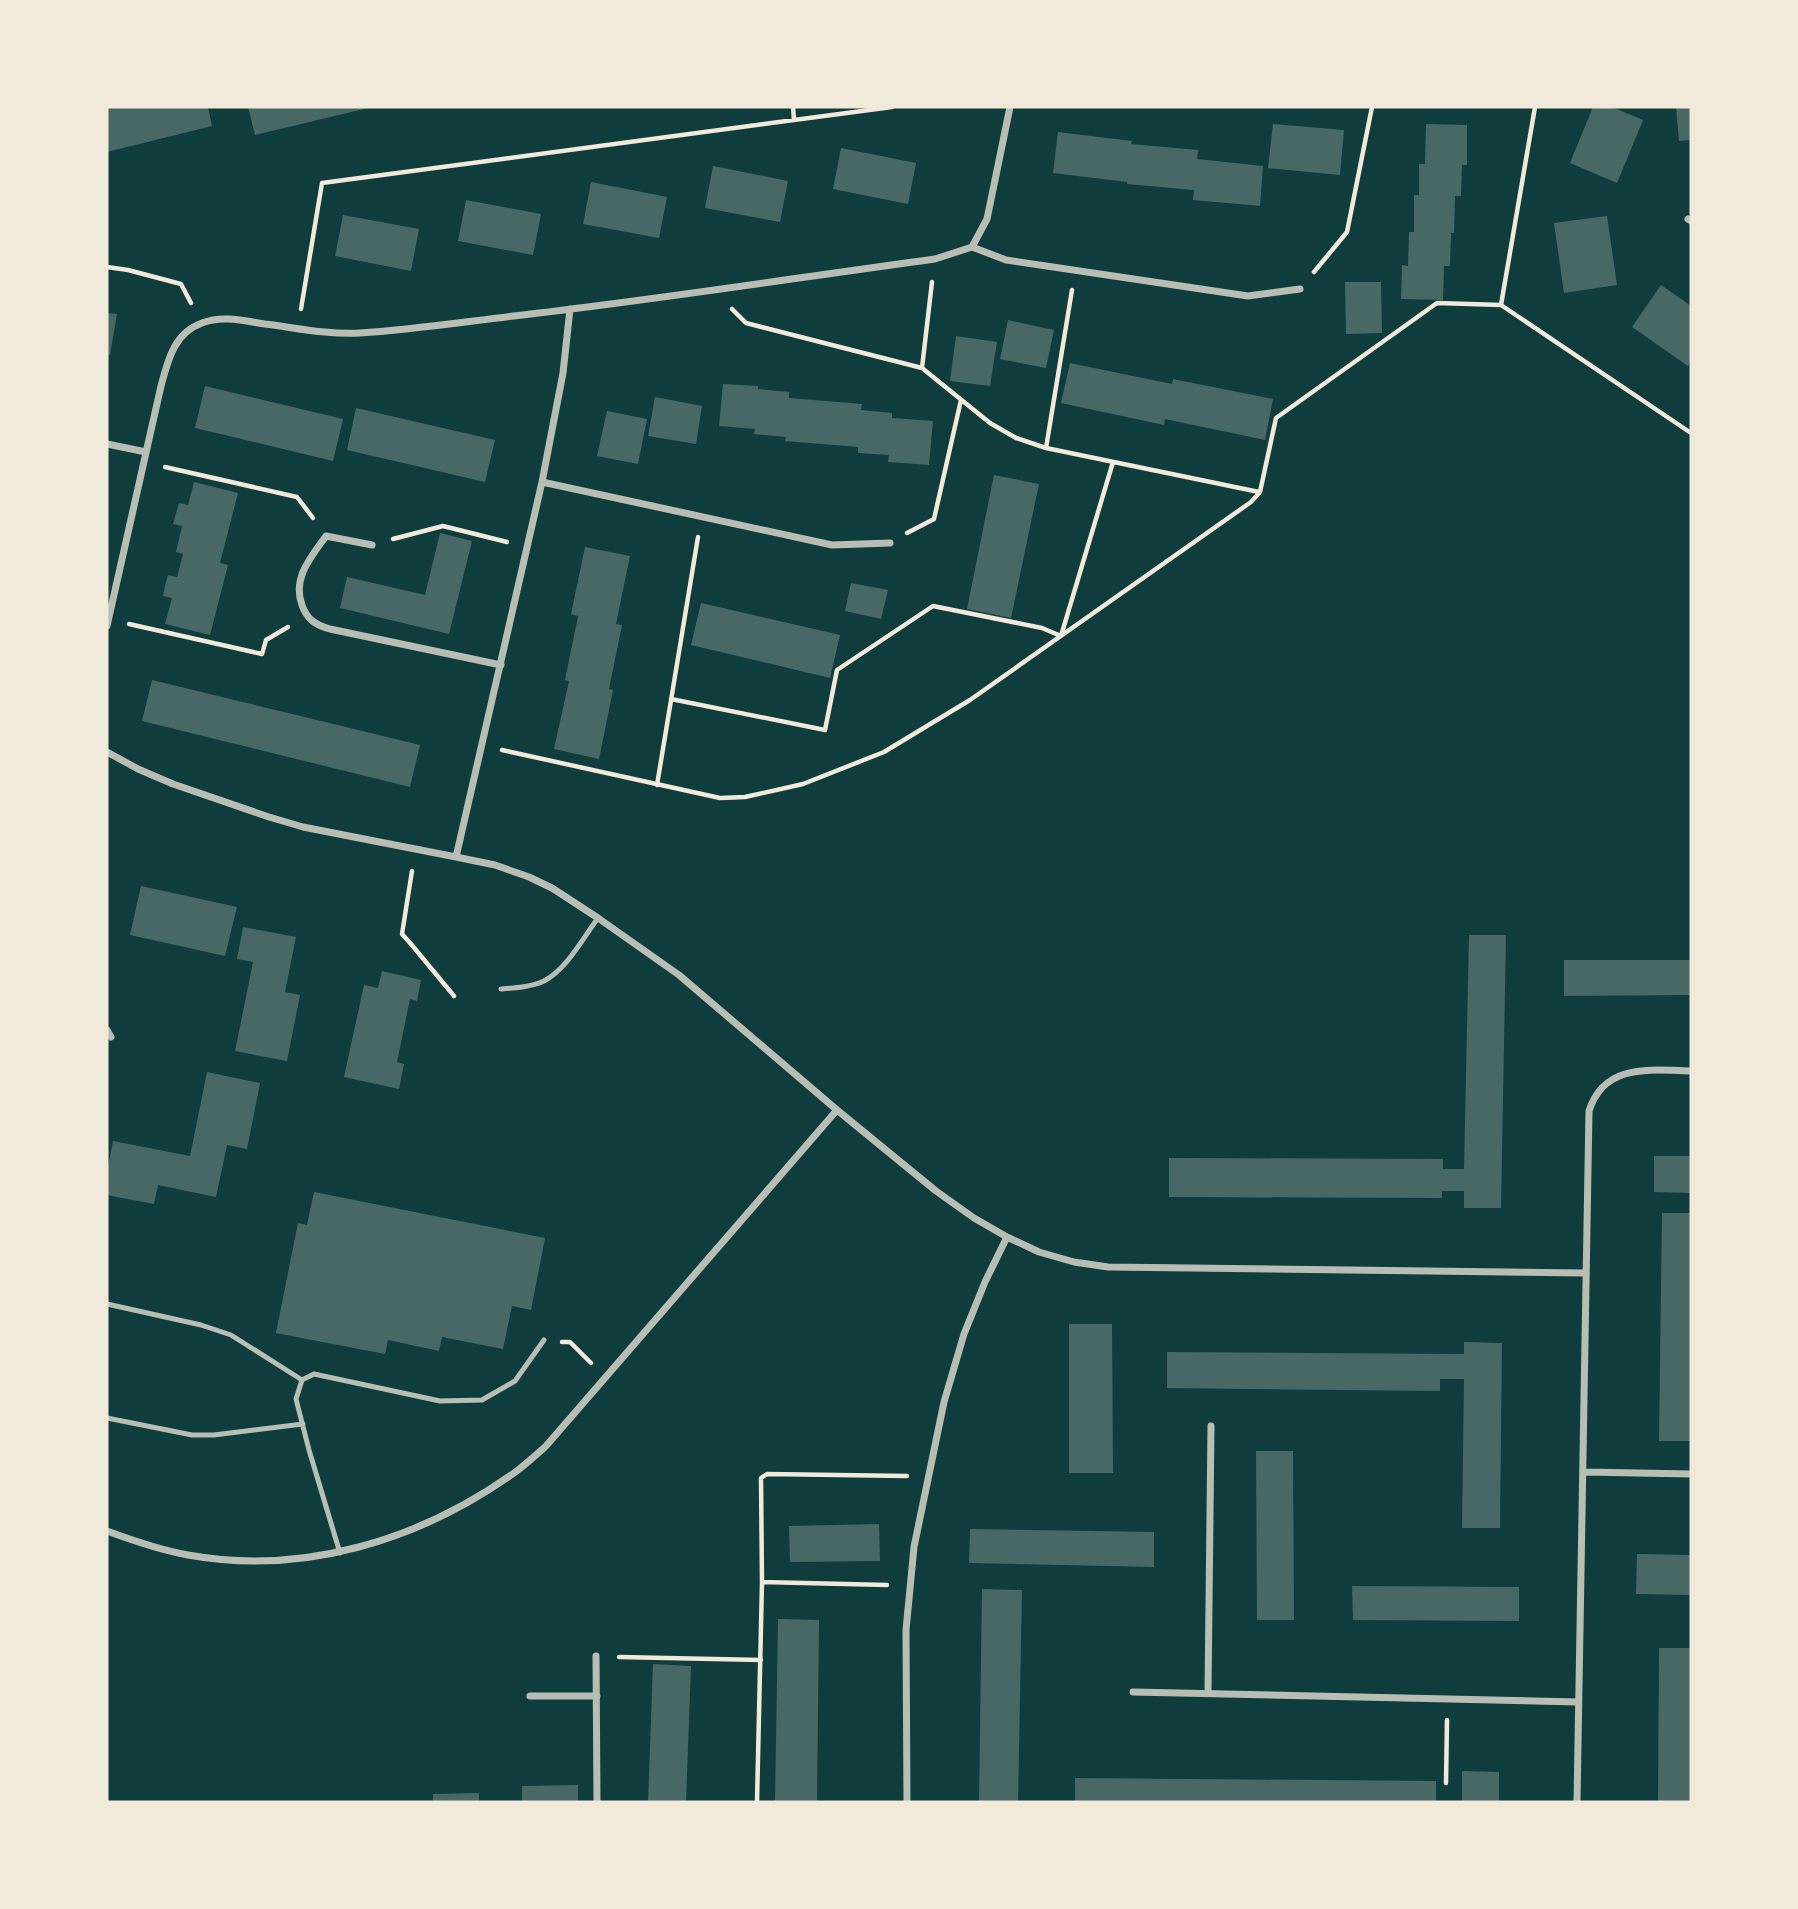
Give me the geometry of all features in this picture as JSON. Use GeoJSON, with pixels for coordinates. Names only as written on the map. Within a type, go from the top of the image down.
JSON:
{"type":"FeatureCollection","features":[{"type":"Feature","properties":{"kind":"street"},"geometry":{"type":"LineString","coordinates":[[972,247],[987,219],[1010,107]]}},
{"type":"Feature","properties":{"kind":"street"},"geometry":{"type":"LineString","coordinates":[[108,623],[169,358],[179,337],[190,328],[215,319],[343,333],[366,332],[570,309],[935,259],[972,247],[1006,260],[1248,296],[1300,289]]}},
{"type":"Feature","properties":{"kind":"street"},"geometry":{"type":"LineString","coordinates":[[456,857],[542,482],[563,373],[570,309]]}},
{"type":"Feature","properties":{"kind":"street"},"geometry":{"type":"LineString","coordinates":[[107,444],[146,452]]}},
{"type":"Feature","properties":{"kind":"street"},"geometry":{"type":"LineString","coordinates":[[542,482],[832,545],[890,542]]}},
{"type":"Feature","properties":{"kind":"street"},"geometry":{"type":"LineString","coordinates":[[372,545],[326,536],[305,566],[298,582],[307,617],[330,629],[501,665]]}},
{"type":"Feature","properties":{"kind":"street"},"geometry":{"type":"LineString","coordinates":[[107,752],[173,784],[269,817],[303,827],[495,865],[552,888],[679,975],[936,1191],[974,1218],[1039,1252],[1074,1262],[1108,1267],[1585,1273]]}},
{"type":"Feature","properties":{"kind":"street"},"geometry":{"type":"LineString","coordinates":[[1577,1802],[1588,1119],[1591,1102],[1604,1085],[1625,1074],[1655,1070],[1691,1070]]}},
{"type":"Feature","properties":{"kind":"street"},"geometry":{"type":"LineString","coordinates":[[107,1531],[146,1545],[190,1555],[250,1561],[297,1560],[340,1553],[395,1537],[438,1519],[505,1479],[546,1446],[837,1110]]}},
{"type":"Feature","properties":{"kind":"street"},"geometry":{"type":"LineString","coordinates":[[906,1802],[906,1630],[914,1547],[944,1402],[964,1334],[1007,1237]]}},
{"type":"Feature","properties":{"kind":"street"},"geometry":{"type":"LineString","coordinates":[[1208,1693],[1211,1426]]}},
{"type":"Feature","properties":{"kind":"street"},"geometry":{"type":"LineString","coordinates":[[1584,1472],[1691,1474]]}},
{"type":"Feature","properties":{"kind":"street"},"geometry":{"type":"LineString","coordinates":[[596,1656],[597,1802]]}},
{"type":"Feature","properties":{"kind":"street"},"geometry":{"type":"LineString","coordinates":[[1132,1692],[1578,1702]]}},
{"type":"Feature","properties":{"kind":"street"},"geometry":{"type":"LineString","coordinates":[[530,1696],[597,1696]]}},
{"type":"Feature","properties":{"kind":"lane"},"geometry":{"type":"LineString","coordinates":[[500,989],[546,980],[567,960],[598,918]]}},
{"type":"Feature","properties":{"kind":"lane"},"geometry":{"type":"LineString","coordinates":[[107,1304],[201,1325],[231,1335],[302,1380]]}},
{"type":"Feature","properties":{"kind":"lane"},"geometry":{"type":"LineString","coordinates":[[340,1553],[296,1399],[302,1380],[314,1374],[440,1401],[482,1400],[515,1381],[544,1340]]}},
{"type":"Feature","properties":{"kind":"lane"},"geometry":{"type":"LineString","coordinates":[[107,1418],[192,1435],[215,1435],[303,1424]]}},
{"type":"Feature","properties":{"kind":"path"},"geometry":{"type":"LineString","coordinates":[[793,107],[794,120]]}},
{"type":"Feature","properties":{"kind":"path"},"geometry":{"type":"LineString","coordinates":[[297,328],[322,183],[860,109],[892,107]]}},
{"type":"Feature","properties":{"kind":"path"},"geometry":{"type":"LineString","coordinates":[[1300,289],[1347,232],[1372,107]]}},
{"type":"Feature","properties":{"kind":"path"},"geometry":{"type":"LineString","coordinates":[[1501,305],[1535,107]]}},
{"type":"Feature","properties":{"kind":"path"},"geometry":{"type":"LineString","coordinates":[[922,368],[935,259]]}},
{"type":"Feature","properties":{"kind":"path"},"geometry":{"type":"LineString","coordinates":[[107,267],[181,284],[202,323]]}},
{"type":"Feature","properties":{"kind":"path"},"geometry":{"type":"LineString","coordinates":[[1046,448],[1075,270]]}},
{"type":"Feature","properties":{"kind":"path"},"geometry":{"type":"LineString","coordinates":[[713,290],[746,323],[922,368],[990,423],[1016,439],[1046,448],[1260,492]]}},
{"type":"Feature","properties":{"kind":"path"},"geometry":{"type":"LineString","coordinates":[[482,746],[720,798],[745,797],[803,784],[884,752],[970,700],[1251,502],[1260,492],[1276,418],[1437,303],[1501,305],[1691,433]]}},
{"type":"Feature","properties":{"kind":"path"},"geometry":{"type":"LineString","coordinates":[[890,542],[934,519],[961,400]]}},
{"type":"Feature","properties":{"kind":"path"},"geometry":{"type":"LineString","coordinates":[[143,462],[297,497],[326,536]]}},
{"type":"Feature","properties":{"kind":"path"},"geometry":{"type":"LineString","coordinates":[[1061,636],[1113,462]]}},
{"type":"Feature","properties":{"kind":"path"},"geometry":{"type":"LineString","coordinates":[[657,785],[701,516]]}},
{"type":"Feature","properties":{"kind":"path"},"geometry":{"type":"LineString","coordinates":[[372,545],[443,526],[526,547]]}},
{"type":"Feature","properties":{"kind":"path"},"geometry":{"type":"LineString","coordinates":[[671,699],[824,730],[837,670],[933,606],[1042,628],[1061,636]]}},
{"type":"Feature","properties":{"kind":"path"},"geometry":{"type":"LineString","coordinates":[[108,623],[262,654],[266,640],[307,617]]}},
{"type":"Feature","properties":{"kind":"path"},"geometry":{"type":"LineString","coordinates":[[415,849],[402,934],[454,996]]}},
{"type":"Feature","properties":{"kind":"path"},"geometry":{"type":"LineString","coordinates":[[544,1340],[570,1342],[606,1378]]}},
{"type":"Feature","properties":{"kind":"path"},"geometry":{"type":"LineString","coordinates":[[757,1802],[762,1582],[761,1478],[767,1474],[928,1476]]}},
{"type":"Feature","properties":{"kind":"path"},"geometry":{"type":"LineString","coordinates":[[762,1582],[910,1586]]}},
{"type":"Feature","properties":{"kind":"path"},"geometry":{"type":"LineString","coordinates":[[596,1656],[761,1661]]}},
{"type":"Feature","properties":{"kind":"path"},"geometry":{"type":"LineString","coordinates":[[1446,1783],[1447,1699]]}},
{"type":"Feature","properties":{"kind":"building"},"geometry":{"type":"Polygon","coordinates":[[[107,107],[208,107],[212,126],[107,152],[107,107]]]}},
{"type":"Feature","properties":{"kind":"building"},"geometry":{"type":"Polygon","coordinates":[[[248,107],[368,107],[368,108],[255,135],[248,107]]]}},
{"type":"Feature","properties":{"kind":"building"},"geometry":{"type":"Polygon","coordinates":[[[1593,107],[1612,107],[1643,120],[1617,183],[1570,163],[1593,107]]]}},
{"type":"Feature","properties":{"kind":"building"},"geometry":{"type":"Polygon","coordinates":[[[1676,107],[1691,107],[1691,140],[1679,141],[1676,107]]]}},
{"type":"Feature","properties":{"kind":"building"},"geometry":{"type":"Polygon","coordinates":[[[1273,124],[1344,130],[1340,175],[1268,168],[1273,124]]]}},
{"type":"Feature","properties":{"kind":"building"},"geometry":{"type":"Polygon","coordinates":[[[1426,124],[1467,125],[1467,165],[1462,165],[1461,196],[1455,196],[1454,233],[1451,233],[1450,266],[1444,266],[1443,300],[1401,299],[1402,265],[1408,266],[1409,232],[1414,232],[1414,195],[1419,195],[1419,164],[1425,164],[1426,124]]]}},
{"type":"Feature","properties":{"kind":"building"},"geometry":{"type":"Polygon","coordinates":[[[1058,132],[1132,141],[1131,144],[1198,150],[1197,159],[1263,166],[1260,206],[1193,200],[1194,190],[1053,173],[1058,132]]]}},
{"type":"Feature","properties":{"kind":"building"},"geometry":{"type":"Polygon","coordinates":[[[841,148],[916,163],[908,204],[833,189],[841,148]]]}},
{"type":"Feature","properties":{"kind":"building"},"geometry":{"type":"Polygon","coordinates":[[[713,166],[788,181],[780,222],[705,208],[713,166]]]}},
{"type":"Feature","properties":{"kind":"building"},"geometry":{"type":"Polygon","coordinates":[[[591,182],[667,197],[659,238],[583,224],[591,182]]]}},
{"type":"Feature","properties":{"kind":"building"},"geometry":{"type":"Polygon","coordinates":[[[466,200],[541,214],[533,255],[458,241],[466,200]]]}},
{"type":"Feature","properties":{"kind":"building"},"geometry":{"type":"Polygon","coordinates":[[[343,215],[419,229],[411,271],[335,256],[343,215]]]}},
{"type":"Feature","properties":{"kind":"building"},"geometry":{"type":"Polygon","coordinates":[[[1607,216],[1617,285],[1564,293],[1554,223],[1607,216]]]}},
{"type":"Feature","properties":{"kind":"building"},"geometry":{"type":"Polygon","coordinates":[[[1345,282],[1381,282],[1382,333],[1346,334],[1345,282]]]}},
{"type":"Feature","properties":{"kind":"building"},"geometry":{"type":"Polygon","coordinates":[[[1661,285],[1691,306],[1691,361],[1688,366],[1632,327],[1661,285]]]}},
{"type":"Feature","properties":{"kind":"building"},"geometry":{"type":"Polygon","coordinates":[[[107,313],[117,314],[110,355],[107,354],[107,313]]]}},
{"type":"Feature","properties":{"kind":"building"},"geometry":{"type":"Polygon","coordinates":[[[1008,320],[1054,330],[1046,368],[1000,359],[1008,320]]]}},
{"type":"Feature","properties":{"kind":"building"},"geometry":{"type":"Polygon","coordinates":[[[956,336],[997,342],[990,386],[950,381],[956,336]]]}},
{"type":"Feature","properties":{"kind":"building"},"geometry":{"type":"Polygon","coordinates":[[[1070,363],[1172,384],[1173,379],[1273,399],[1265,440],[1165,419],[1164,425],[1061,403],[1070,363]]]}},
{"type":"Feature","properties":{"kind":"building"},"geometry":{"type":"Polygon","coordinates":[[[723,384],[758,386],[758,389],[789,392],[789,398],[862,404],[861,410],[892,413],[892,418],[933,421],[929,465],[888,462],[889,455],[858,453],[858,447],[785,441],[786,437],[754,434],[755,429],[719,426],[723,384]]]}},
{"type":"Feature","properties":{"kind":"building"},"geometry":{"type":"Polygon","coordinates":[[[205,386],[343,419],[333,461],[195,428],[205,386]]]}},
{"type":"Feature","properties":{"kind":"building"},"geometry":{"type":"Polygon","coordinates":[[[655,397],[702,406],[696,444],[648,436],[655,397]]]}},
{"type":"Feature","properties":{"kind":"building"},"geometry":{"type":"Polygon","coordinates":[[[356,408],[495,440],[485,482],[347,450],[356,408]]]}},
{"type":"Feature","properties":{"kind":"building"},"geometry":{"type":"Polygon","coordinates":[[[607,411],[647,419],[638,464],[597,456],[607,411]]]}},
{"type":"Feature","properties":{"kind":"building"},"geometry":{"type":"Polygon","coordinates":[[[994,475],[1039,484],[1011,618],[967,609],[994,475]]]}},
{"type":"Feature","properties":{"kind":"building"},"geometry":{"type":"Polygon","coordinates":[[[194,482],[238,493],[220,563],[228,565],[210,635],[165,624],[172,598],[163,596],[165,586],[168,575],[177,577],[183,554],[176,552],[182,526],[173,524],[179,503],[188,505],[194,482]]]}},
{"type":"Feature","properties":{"kind":"building"},"geometry":{"type":"Polygon","coordinates":[[[440,533],[472,541],[449,634],[340,608],[347,577],[425,595],[440,533]]]}},
{"type":"Feature","properties":{"kind":"building"},"geometry":{"type":"Polygon","coordinates":[[[585,547],[630,556],[616,624],[622,625],[609,689],[613,690],[599,759],[554,749],[569,681],[565,680],[578,616],[571,614],[585,547]]]}},
{"type":"Feature","properties":{"kind":"building"},"geometry":{"type":"Polygon","coordinates":[[[851,583],[888,590],[881,619],[845,611],[851,583]]]}},
{"type":"Feature","properties":{"kind":"building"},"geometry":{"type":"Polygon","coordinates":[[[701,603],[840,635],[830,678],[691,645],[701,603]]]}},
{"type":"Feature","properties":{"kind":"building"},"geometry":{"type":"Polygon","coordinates":[[[152,680],[420,745],[410,787],[142,721],[152,680]]]}},
{"type":"Feature","properties":{"kind":"building"},"geometry":{"type":"Polygon","coordinates":[[[141,886],[237,907],[225,956],[130,935],[141,886]]]}},
{"type":"Feature","properties":{"kind":"building"},"geometry":{"type":"Polygon","coordinates":[[[243,927],[296,937],[285,992],[300,995],[287,1061],[235,1051],[253,962],[237,959],[243,927]]]}},
{"type":"Feature","properties":{"kind":"building"},"geometry":{"type":"Polygon","coordinates":[[[1469,935],[1506,935],[1501,1208],[1464,1208],[1464,1191],[1442,1191],[1442,1198],[1169,1197],[1169,1158],[1443,1159],[1443,1169],[1464,1169],[1469,935]]]}},
{"type":"Feature","properties":{"kind":"building"},"geometry":{"type":"Polygon","coordinates":[[[1564,960],[1691,960],[1691,995],[1564,996],[1564,960]]]}},
{"type":"Feature","properties":{"kind":"building"},"geometry":{"type":"Polygon","coordinates":[[[382,971],[421,980],[417,1001],[410,999],[397,1062],[404,1064],[399,1089],[344,1077],[364,985],[378,988],[382,971]]]}},
{"type":"Feature","properties":{"kind":"building"},"geometry":{"type":"Polygon","coordinates":[[[207,1072],[260,1083],[247,1149],[227,1145],[216,1197],[158,1185],[154,1204],[107,1195],[107,1171],[113,1141],[190,1156],[207,1072]]]}},
{"type":"Feature","properties":{"kind":"building"},"geometry":{"type":"Polygon","coordinates":[[[1654,1156],[1691,1156],[1691,1193],[1654,1192],[1654,1156]]]}},
{"type":"Feature","properties":{"kind":"building"},"geometry":{"type":"Polygon","coordinates":[[[314,1192],[545,1238],[531,1310],[512,1306],[503,1349],[442,1337],[439,1351],[388,1340],[385,1354],[276,1333],[298,1223],[307,1225],[314,1192]]]}},
{"type":"Feature","properties":{"kind":"building"},"geometry":{"type":"Polygon","coordinates":[[[1662,1213],[1691,1213],[1691,1441],[1659,1441],[1662,1213]]]}},
{"type":"Feature","properties":{"kind":"building"},"geometry":{"type":"Polygon","coordinates":[[[1069,1324],[1112,1324],[1113,1473],[1069,1473],[1069,1324]]]}},
{"type":"Feature","properties":{"kind":"building"},"geometry":{"type":"Polygon","coordinates":[[[1464,1342],[1502,1343],[1500,1528],[1462,1528],[1464,1379],[1440,1379],[1440,1391],[1167,1388],[1167,1352],[1464,1354],[1464,1342]]]}},
{"type":"Feature","properties":{"kind":"building"},"geometry":{"type":"Polygon","coordinates":[[[1256,1451],[1293,1451],[1294,1620],[1257,1620],[1256,1451]]]}},
{"type":"Feature","properties":{"kind":"building"},"geometry":{"type":"Polygon","coordinates":[[[879,1524],[880,1561],[790,1562],[789,1526],[879,1524]]]}},
{"type":"Feature","properties":{"kind":"building"},"geometry":{"type":"Polygon","coordinates":[[[970,1529],[1154,1532],[1154,1567],[969,1563],[970,1529]]]}},
{"type":"Feature","properties":{"kind":"building"},"geometry":{"type":"Polygon","coordinates":[[[1637,1554],[1691,1555],[1691,1595],[1636,1594],[1637,1554]]]}},
{"type":"Feature","properties":{"kind":"building"},"geometry":{"type":"Polygon","coordinates":[[[1352,1586],[1519,1587],[1519,1621],[1353,1620],[1352,1586]]]}},
{"type":"Feature","properties":{"kind":"building"},"geometry":{"type":"Polygon","coordinates":[[[982,1589],[1022,1590],[1018,1802],[979,1802],[982,1589]]]}},
{"type":"Feature","properties":{"kind":"building"},"geometry":{"type":"Polygon","coordinates":[[[778,1619],[819,1620],[817,1802],[775,1802],[778,1619]]]}},
{"type":"Feature","properties":{"kind":"building"},"geometry":{"type":"Polygon","coordinates":[[[1659,1648],[1691,1648],[1691,1802],[1658,1802],[1659,1648]]]}},
{"type":"Feature","properties":{"kind":"building"},"geometry":{"type":"Polygon","coordinates":[[[653,1664],[691,1666],[686,1802],[648,1802],[653,1664]]]}},
{"type":"Feature","properties":{"kind":"building"},"geometry":{"type":"Polygon","coordinates":[[[1462,1771],[1499,1772],[1499,1802],[1462,1802],[1462,1771]]]}},
{"type":"Feature","properties":{"kind":"building"},"geometry":{"type":"Polygon","coordinates":[[[1075,1778],[1436,1781],[1436,1802],[1075,1802],[1075,1778]]]}},
{"type":"Feature","properties":{"kind":"building"},"geometry":{"type":"Polygon","coordinates":[[[578,1785],[578,1802],[522,1802],[522,1786],[578,1785]]]}},
{"type":"Feature","properties":{"kind":"building"},"geometry":{"type":"Polygon","coordinates":[[[479,1793],[479,1802],[433,1802],[433,1794],[479,1793]]]}}]}
